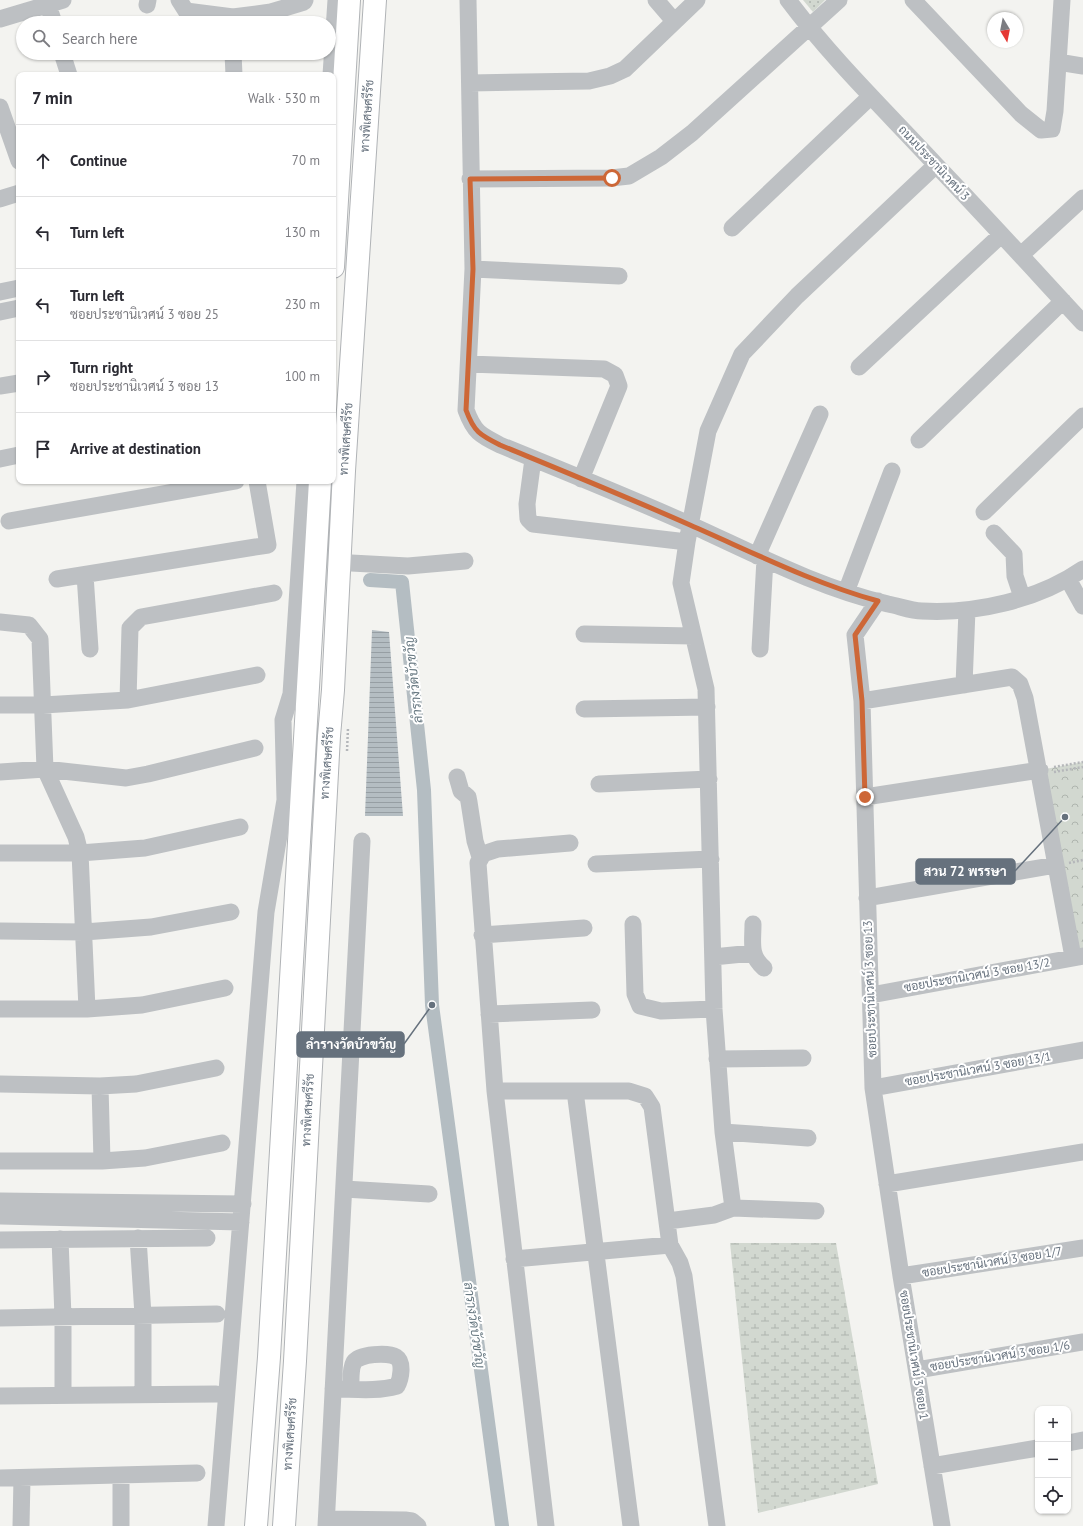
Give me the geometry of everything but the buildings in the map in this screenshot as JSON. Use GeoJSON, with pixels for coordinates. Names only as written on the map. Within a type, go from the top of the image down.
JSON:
{"type":"FeatureCollection","features":[{"type":"Feature","properties":{"kind":"highway","name":"ทางพิเศษศรีรัช"},"geometry":{"type":"LineString","coordinates":[[336,217],[349,0]]}},
{"type":"Feature","properties":{"kind":"highway","name":"ทางพิเศษศรีรัช"},"geometry":{"type":"LineString","coordinates":[[284,1526],[295,1361],[313,1001],[344,471],[375,0]]}},
{"type":"Feature","properties":{"kind":"highway","name":"ทางพิเศษศรีรัช"},"geometry":{"type":"LineString","coordinates":[[256,1526],[269,1357],[320,484]]}},
{"type":"Feature","properties":{"kind":"street"},"geometry":{"type":"LineString","coordinates":[[179,0],[186,11],[212,16]]}},
{"type":"Feature","properties":{"kind":"street"},"geometry":{"type":"LineString","coordinates":[[252,16],[304,2],[304,0]]}},
{"type":"Feature","properties":{"kind":"street"},"geometry":{"type":"LineString","coordinates":[[335,16],[336,0]]}},
{"type":"Feature","properties":{"kind":"street"},"geometry":{"type":"LineString","coordinates":[[468,0],[470,179],[473,269],[466,410],[472,426],[483,436],[533,459],[690,525],[761,558],[846,592],[878,601],[921,611],[967,610],[998,604],[1022,597],[1068,579],[1083,569]]}},
{"type":"Feature","properties":{"kind":"street"},"geometry":{"type":"LineString","coordinates":[[656,0],[674,21]]}},
{"type":"Feature","properties":{"kind":"street"},"geometry":{"type":"LineString","coordinates":[[470,83],[589,81],[610,76],[625,69],[697,0]]}},
{"type":"Feature","properties":{"kind":"street","name":"ถนนประชานิเวศน์ 3"},"geometry":{"type":"LineString","coordinates":[[788,0],[808,27],[870,97],[1021,255],[1083,323]]}},
{"type":"Feature","properties":{"kind":"street"},"geometry":{"type":"LineString","coordinates":[[470,179],[612,178],[629,176],[661,157],[692,133],[808,27],[840,0]]}},
{"type":"Feature","properties":{"kind":"street"},"geometry":{"type":"LineString","coordinates":[[914,0],[1021,114],[1041,130],[1052,129],[1055,111],[1062,0]]}},
{"type":"Feature","properties":{"kind":"street"},"geometry":{"type":"LineString","coordinates":[[0,19],[56,2],[55,16]]}},
{"type":"Feature","properties":{"kind":"street"},"geometry":{"type":"LineString","coordinates":[[64,60],[67,72]]}},
{"type":"Feature","properties":{"kind":"street"},"geometry":{"type":"LineString","coordinates":[[233,60],[234,72]]}},
{"type":"Feature","properties":{"kind":"street"},"geometry":{"type":"LineString","coordinates":[[331,72],[332,60]]}},
{"type":"Feature","properties":{"kind":"street"},"geometry":{"type":"LineString","coordinates":[[1058,62],[1083,66]]}},
{"type":"Feature","properties":{"kind":"street"},"geometry":{"type":"LineString","coordinates":[[732,228],[870,97]]}},
{"type":"Feature","properties":{"kind":"street"},"geometry":{"type":"LineString","coordinates":[[0,107],[16,152]]}},
{"type":"Feature","properties":{"kind":"street"},"geometry":{"type":"LineString","coordinates":[[733,1208],[723,1132],[714,1009],[707,707],[704,677],[681,583],[690,525],[708,431],[742,354],[797,296],[936,165]]}},
{"type":"Feature","properties":{"kind":"street"},"geometry":{"type":"LineString","coordinates":[[0,199],[16,194]]}},
{"type":"Feature","properties":{"kind":"street"},"geometry":{"type":"LineString","coordinates":[[1021,255],[1083,198]]}},
{"type":"Feature","properties":{"kind":"street"},"geometry":{"type":"LineString","coordinates":[[859,367],[1001,235]]}},
{"type":"Feature","properties":{"kind":"street"},"geometry":{"type":"LineString","coordinates":[[473,269],[619,276]]}},
{"type":"Feature","properties":{"kind":"street"},"geometry":{"type":"LineString","coordinates":[[0,292],[16,289]]}},
{"type":"Feature","properties":{"kind":"street"},"geometry":{"type":"LineString","coordinates":[[919,440],[1063,301]]}},
{"type":"Feature","properties":{"kind":"street"},"geometry":{"type":"LineString","coordinates":[[0,312],[16,309]]}},
{"type":"Feature","properties":{"kind":"street"},"geometry":{"type":"LineString","coordinates":[[469,364],[604,369],[615,375],[618,386],[581,479]]}},
{"type":"Feature","properties":{"kind":"street"},"geometry":{"type":"LineString","coordinates":[[0,386],[16,383]]}},
{"type":"Feature","properties":{"kind":"street"},"geometry":{"type":"LineString","coordinates":[[760,649],[761,558],[820,414]]}},
{"type":"Feature","properties":{"kind":"street"},"geometry":{"type":"LineString","coordinates":[[984,512],[1083,416]]}},
{"type":"Feature","properties":{"kind":"street"},"geometry":{"type":"LineString","coordinates":[[0,458],[16,455]]}},
{"type":"Feature","properties":{"kind":"street"},"geometry":{"type":"LineString","coordinates":[[533,459],[527,510],[528,519],[533,524],[687,542]]}},
{"type":"Feature","properties":{"kind":"street"},"geometry":{"type":"LineString","coordinates":[[846,592],[892,472]]}},
{"type":"Feature","properties":{"kind":"street"},"geometry":{"type":"LineString","coordinates":[[8,521],[219,484]]}},
{"type":"Feature","properties":{"kind":"street"},"geometry":{"type":"LineString","coordinates":[[57,579],[268,545],[258,484]]}},
{"type":"Feature","properties":{"kind":"street"},"geometry":{"type":"LineString","coordinates":[[216,1526],[266,912],[285,800],[283,720],[291,694],[305,484]]}},
{"type":"Feature","properties":{"kind":"street"},"geometry":{"type":"LineString","coordinates":[[994,533],[1014,554],[1015,576],[1022,597]]}},
{"type":"Feature","properties":{"kind":"street"},"geometry":{"type":"LineString","coordinates":[[351,563],[408,566],[465,561]]}},
{"type":"Feature","properties":{"kind":"street"},"geometry":{"type":"LineString","coordinates":[[85,575],[90,650]]}},
{"type":"Feature","properties":{"kind":"street"},"geometry":{"type":"LineString","coordinates":[[1068,579],[1083,606]]}},
{"type":"Feature","properties":{"kind":"street"},"geometry":{"type":"LineString","coordinates":[[128,700],[130,628],[141,617],[274,593]]}},
{"type":"Feature","properties":{"kind":"street","name":"ซอยประชานิเวศน์ 3 ซอย 13"},"geometry":{"type":"LineString","coordinates":[[878,601],[855,635],[862,701],[873,1088],[887,1184]]}},
{"type":"Feature","properties":{"kind":"street"},"geometry":{"type":"LineString","coordinates":[[964,686],[967,610]]}},
{"type":"Feature","properties":{"kind":"street"},"geometry":{"type":"LineString","coordinates":[[0,622],[29,625],[40,639],[46,768],[76,837],[80,853],[87,1009]]}},
{"type":"Feature","properties":{"kind":"street"},"geometry":{"type":"LineString","coordinates":[[584,634],[693,636]]}},
{"type":"Feature","properties":{"kind":"street"},"geometry":{"type":"LineString","coordinates":[[0,705],[43,705],[128,700],[257,675]]}},
{"type":"Feature","properties":{"kind":"street"},"geometry":{"type":"LineString","coordinates":[[862,701],[1012,678],[1020,684],[1025,698],[1040,770],[1056,865],[1078,956]]}},
{"type":"Feature","properties":{"kind":"street"},"geometry":{"type":"LineString","coordinates":[[584,709],[707,707]]}},
{"type":"Feature","properties":{"kind":"street"},"geometry":{"type":"LineString","coordinates":[[0,772],[46,768],[126,778],[254,748]]}},
{"type":"Feature","properties":{"kind":"street"},"geometry":{"type":"LineString","coordinates":[[865,797],[1040,770]]}},
{"type":"Feature","properties":{"kind":"street"},"geometry":{"type":"LineString","coordinates":[[457,777],[461,790],[469,802],[475,841],[480,857]]}},
{"type":"Feature","properties":{"kind":"street"},"geometry":{"type":"LineString","coordinates":[[599,784],[709,779]]}},
{"type":"Feature","properties":{"kind":"street"},"geometry":{"type":"LineString","coordinates":[[0,853],[80,853],[152,847],[240,827]]}},
{"type":"Feature","properties":{"kind":"street"},"geometry":{"type":"LineString","coordinates":[[362,841],[327,1523],[405,1520],[412,1521],[418,1526]]}},
{"type":"Feature","properties":{"kind":"street"},"geometry":{"type":"LineString","coordinates":[[546,1526],[494,1091],[478,863],[483,854],[498,849],[570,844]]}},
{"type":"Feature","properties":{"kind":"street"},"geometry":{"type":"LineString","coordinates":[[596,864],[711,859]]}},
{"type":"Feature","properties":{"kind":"street"},"geometry":{"type":"LineString","coordinates":[[867,898],[1056,865]]}},
{"type":"Feature","properties":{"kind":"street"},"geometry":{"type":"LineString","coordinates":[[0,931],[84,932],[150,927],[231,912]]}},
{"type":"Feature","properties":{"kind":"street"},"geometry":{"type":"LineString","coordinates":[[633,924],[635,994],[640,1006],[648,1010],[661,1011],[714,1009]]}},
{"type":"Feature","properties":{"kind":"street"},"geometry":{"type":"LineString","coordinates":[[753,924],[753,953],[755,960],[764,968]]}},
{"type":"Feature","properties":{"kind":"street"},"geometry":{"type":"LineString","coordinates":[[482,935],[584,928]]}},
{"type":"Feature","properties":{"kind":"street"},"geometry":{"type":"LineString","coordinates":[[713,957],[753,953]]}},
{"type":"Feature","properties":{"kind":"street","name":"ซอยประชานิเวศน์ 3 ซอย 13/2"},"geometry":{"type":"LineString","coordinates":[[870,995],[1078,956]]}},
{"type":"Feature","properties":{"kind":"street"},"geometry":{"type":"LineString","coordinates":[[0,1009],[87,1009],[142,1005],[225,988]]}},
{"type":"Feature","properties":{"kind":"street"},"geometry":{"type":"LineString","coordinates":[[489,1014],[592,1010]]}},
{"type":"Feature","properties":{"kind":"street","name":"ซอยประชานิเวศน์ 3 ซอย 13/1"},"geometry":{"type":"LineString","coordinates":[[873,1088],[1083,1050]]}},
{"type":"Feature","properties":{"kind":"street"},"geometry":{"type":"LineString","coordinates":[[717,1059],[803,1058]]}},
{"type":"Feature","properties":{"kind":"street"},"geometry":{"type":"LineString","coordinates":[[0,1084],[100,1086],[136,1084],[216,1068]]}},
{"type":"Feature","properties":{"kind":"street"},"geometry":{"type":"LineString","coordinates":[[100,1086],[102,1161]]}},
{"type":"Feature","properties":{"kind":"street"},"geometry":{"type":"LineString","coordinates":[[494,1091],[629,1091],[645,1096],[652,1107],[670,1245],[680,1263],[684,1276],[717,1526]]}},
{"type":"Feature","properties":{"kind":"street"},"geometry":{"type":"LineString","coordinates":[[575,1091],[631,1526]]}},
{"type":"Feature","properties":{"kind":"street"},"geometry":{"type":"LineString","coordinates":[[723,1132],[808,1138]]}},
{"type":"Feature","properties":{"kind":"street"},"geometry":{"type":"LineString","coordinates":[[0,1161],[102,1161],[145,1158],[222,1143]]}},
{"type":"Feature","properties":{"kind":"street"},"geometry":{"type":"LineString","coordinates":[[887,1184],[1083,1152]]}},
{"type":"Feature","properties":{"kind":"street","name":"ซอยประชานิเวศน์ 3 ซอย 1"},"geometry":{"type":"LineString","coordinates":[[887,1184],[942,1526]]}},
{"type":"Feature","properties":{"kind":"street"},"geometry":{"type":"LineString","coordinates":[[344,1189],[429,1194]]}},
{"type":"Feature","properties":{"kind":"street"},"geometry":{"type":"LineString","coordinates":[[0,1201],[243,1204]]}},
{"type":"Feature","properties":{"kind":"street"},"geometry":{"type":"LineString","coordinates":[[668,1221],[714,1215],[733,1208],[816,1211]]}},
{"type":"Feature","properties":{"kind":"street"},"geometry":{"type":"LineString","coordinates":[[0,1216],[241,1222]]}},
{"type":"Feature","properties":{"kind":"street"},"geometry":{"type":"LineString","coordinates":[[138,1238],[143,1316],[143,1394]]}},
{"type":"Feature","properties":{"kind":"street"},"geometry":{"type":"LineString","coordinates":[[0,1240],[207,1238]]}},
{"type":"Feature","properties":{"kind":"street"},"geometry":{"type":"LineString","coordinates":[[60,1239],[63,1317],[63,1395]]}},
{"type":"Feature","properties":{"kind":"street"},"geometry":{"type":"LineString","coordinates":[[514,1259],[670,1245]]}},
{"type":"Feature","properties":{"kind":"street","name":"ซอยประชานิเวศน์ 3 ซอย 1/7"},"geometry":{"type":"LineString","coordinates":[[901,1276],[1083,1248]]}},
{"type":"Feature","properties":{"kind":"street"},"geometry":{"type":"LineString","coordinates":[[0,1318],[217,1314]]}},
{"type":"Feature","properties":{"kind":"street","name":"ซอยประชานิเวศน์ 3 ซอย 1/6"},"geometry":{"type":"LineString","coordinates":[[917,1370],[1083,1342]]}},
{"type":"Feature","properties":{"kind":"street"},"geometry":{"type":"LineString","coordinates":[[333,1389],[351,1389]]}},
{"type":"Feature","properties":{"kind":"street"},"geometry":{"type":"LineString","coordinates":[[0,1396],[216,1394]]}},
{"type":"Feature","properties":{"kind":"street"},"geometry":{"type":"LineString","coordinates":[[1071,1442],[1083,1440]]}},
{"type":"Feature","properties":{"kind":"street"},"geometry":{"type":"LineString","coordinates":[[932,1466],[1035,1449]]}},
{"type":"Feature","properties":{"kind":"street"},"geometry":{"type":"LineString","coordinates":[[0,1478],[197,1473]]}},
{"type":"Feature","properties":{"kind":"street"},"geometry":{"type":"LineString","coordinates":[[121,1475],[121,1526]]}},
{"type":"Feature","properties":{"kind":"street"},"geometry":{"type":"LineString","coordinates":[[21,1526],[22,1478]]}},
{"type":"Feature","properties":{"kind":"path"},"geometry":{"type":"LineString","coordinates":[[1040,770],[1083,762]]}},
{"type":"Feature","properties":{"kind":"green space"},"geometry":{"type":"Polygon","coordinates":[[[803,0],[825,0],[813,12],[803,0]]]}},
{"type":"Feature","properties":{"kind":"green space"},"geometry":{"type":"Polygon","coordinates":[[[1083,762],[1083,957],[1071,959],[1040,770],[1083,762]]]}},
{"type":"Feature","properties":{"kind":"green space"},"geometry":{"type":"Polygon","coordinates":[[[730,1243],[836,1243],[878,1484],[758,1513],[730,1243]]]}},
{"type":"Feature","properties":{"kind":"shaded area"},"geometry":{"type":"Polygon","coordinates":[[[372,630],[389,632],[403,816],[365,816],[372,630]]]}},
{"type":"Feature","properties":{"kind":"waterway","name":"ลำรางวัดบัวขวัญ"},"geometry":{"type":"LineString","coordinates":[[370,580],[402,582],[424,790],[432,1005],[502,1526]]}},
{"type":"Feature","properties":{"kind":"place","name":"สวน 72 พรรษา"},"geometry":{"type":"Point","coordinates":[1065,817]}},
{"type":"Feature","properties":{"kind":"place","name":"ลำรางวัดบัวขวัญ"},"geometry":{"type":"Point","coordinates":[432,1005]}},
{"type":"Feature","properties":{"kind":"route"},"geometry":{"type":"LineString","coordinates":[[612,178],[470,179],[473,269],[466,410],[472,426],[483,436],[500,445],[690,525],[756,556],[846,592],[878,601],[855,635],[862,701],[865,797]]}}]}
